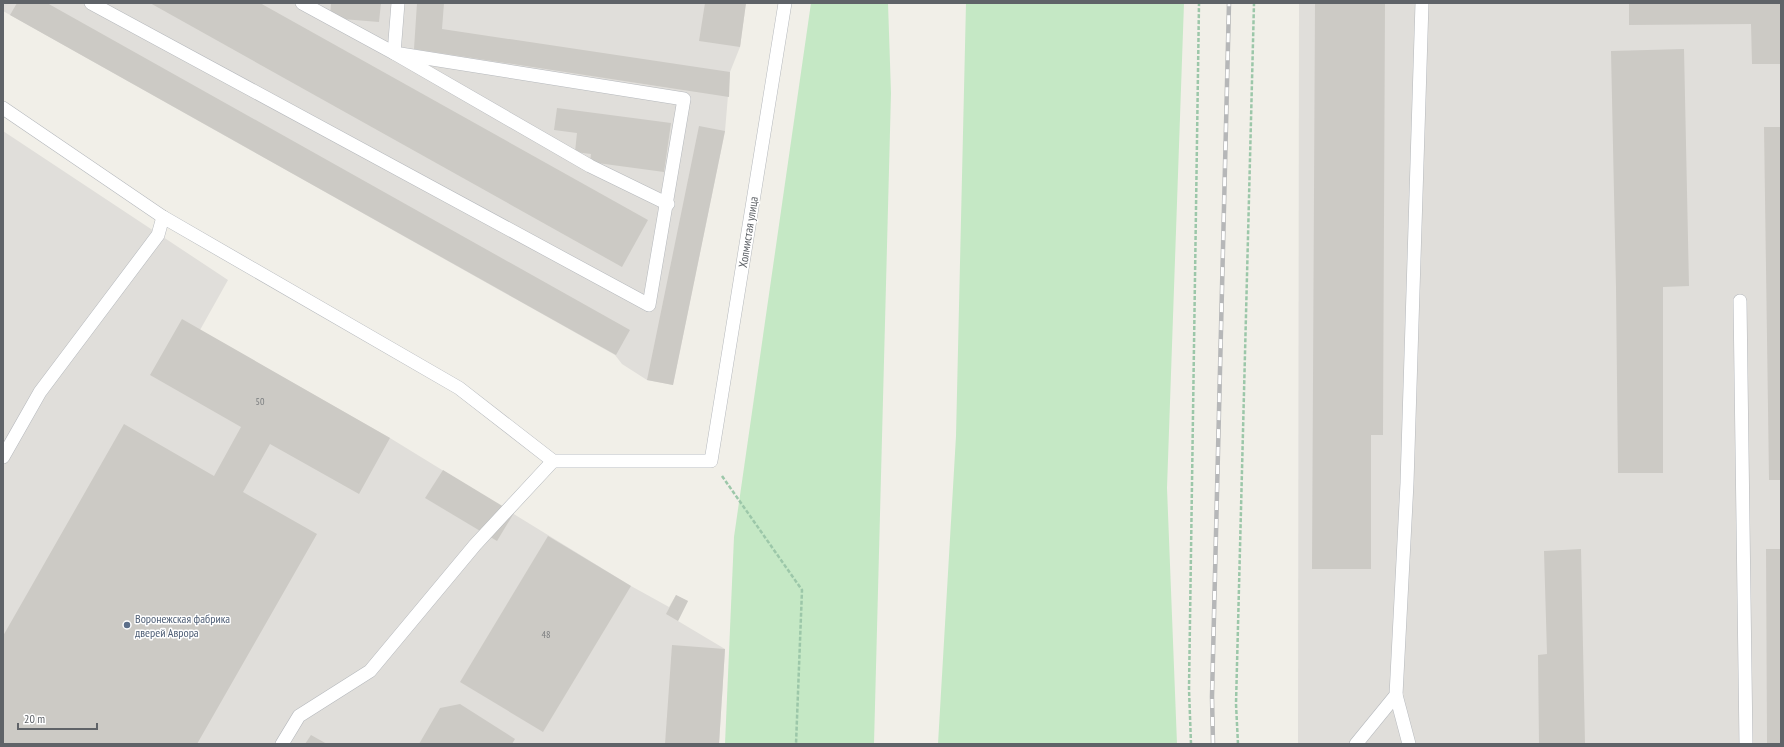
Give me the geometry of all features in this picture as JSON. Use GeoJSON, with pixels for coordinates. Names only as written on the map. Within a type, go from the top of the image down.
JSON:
{"type":"FeatureCollection","features":[{"type":"Feature","properties":{"kind":"lane"},"geometry":{"type":"LineString","coordinates":[[91,3],[650,305],[668,204],[684,99],[394,53]]}},
{"type":"Feature","properties":{"kind":"lane"},"geometry":{"type":"LineString","coordinates":[[302,3],[394,53],[590,166],[668,204]]}},
{"type":"Feature","properties":{"kind":"lane"},"geometry":{"type":"LineString","coordinates":[[394,53],[398,3]]}},
{"type":"Feature","properties":{"kind":"lane","name":"Холмистая улица"},"geometry":{"type":"LineString","coordinates":[[711,461],[784,3]]}},
{"type":"Feature","properties":{"kind":"lane"},"geometry":{"type":"LineString","coordinates":[[1409,744],[1396,695],[1407,483],[1422,3]]}},
{"type":"Feature","properties":{"kind":"lane"},"geometry":{"type":"LineString","coordinates":[[3,108],[163,217],[459,388],[553,461],[711,461]]}},
{"type":"Feature","properties":{"kind":"lane"},"geometry":{"type":"LineString","coordinates":[[3,457],[40,392],[158,235],[163,217]]}},
{"type":"Feature","properties":{"kind":"lane"},"geometry":{"type":"LineString","coordinates":[[1740,301],[1746,744]]}},
{"type":"Feature","properties":{"kind":"lane"},"geometry":{"type":"LineString","coordinates":[[282,744],[299,716],[370,671],[474,545],[553,461]]}},
{"type":"Feature","properties":{"kind":"lane"},"geometry":{"type":"LineString","coordinates":[[1356,744],[1396,695]]}},
{"type":"Feature","properties":{"kind":"path"},"geometry":{"type":"LineString","coordinates":[[1191,744],[1189,689],[1200,3]]}},
{"type":"Feature","properties":{"kind":"path"},"geometry":{"type":"LineString","coordinates":[[1238,744],[1236,704],[1254,3]]}},
{"type":"Feature","properties":{"kind":"path"},"geometry":{"type":"LineString","coordinates":[[711,461],[802,590],[796,744]]}},
{"type":"Feature","properties":{"kind":"shaded area"},"geometry":{"type":"Polygon","coordinates":[[[3,3],[746,3],[740,47],[730,72],[725,131],[673,385],[647,380],[622,364],[615,355],[3,11],[3,3]]]}},
{"type":"Feature","properties":{"kind":"shaded area"},"geometry":{"type":"Polygon","coordinates":[[[1299,3],[1781,3],[1781,744],[1298,744],[1299,3]]]}},
{"type":"Feature","properties":{"kind":"shaded area"},"geometry":{"type":"Polygon","coordinates":[[[3,131],[228,280],[200,330],[390,438],[631,586],[669,607],[676,595],[688,601],[678,621],[725,649],[719,744],[3,744],[3,131]]]}},
{"type":"Feature","properties":{"kind":"green space"},"geometry":{"type":"Polygon","coordinates":[[[811,3],[888,3],[891,93],[874,744],[725,744],[734,537],[811,3]]]}},
{"type":"Feature","properties":{"kind":"green space"},"geometry":{"type":"Polygon","coordinates":[[[966,3],[1184,3],[1167,488],[1177,744],[938,744],[956,436],[966,3]]]}},
{"type":"Feature","properties":{"kind":"building"},"geometry":{"type":"Polygon","coordinates":[[[17,3],[47,3],[630,330],[616,355],[10,15],[17,3]]]}},
{"type":"Feature","properties":{"kind":"building"},"geometry":{"type":"Polygon","coordinates":[[[150,3],[260,3],[648,220],[622,267],[150,3]]]}},
{"type":"Feature","properties":{"kind":"building"},"geometry":{"type":"Polygon","coordinates":[[[331,3],[381,3],[379,22],[330,18],[331,3]]]}},
{"type":"Feature","properties":{"kind":"building"},"geometry":{"type":"Polygon","coordinates":[[[417,3],[444,3],[442,29],[730,72],[729,97],[414,49],[417,3]]]}},
{"type":"Feature","properties":{"kind":"building"},"geometry":{"type":"Polygon","coordinates":[[[705,3],[746,3],[740,47],[699,41],[705,3]]]}},
{"type":"Feature","properties":{"kind":"building"},"geometry":{"type":"Polygon","coordinates":[[[1315,3],[1385,3],[1383,435],[1371,435],[1371,569],[1312,569],[1315,3]]]}},
{"type":"Feature","properties":{"kind":"building"},"geometry":{"type":"Polygon","coordinates":[[[1629,3],[1781,3],[1781,64],[1752,64],[1751,24],[1629,25],[1629,3]]]}},
{"type":"Feature","properties":{"kind":"building"},"geometry":{"type":"Polygon","coordinates":[[[1684,49],[1689,286],[1663,287],[1663,473],[1618,473],[1611,51],[1684,49]]]}},
{"type":"Feature","properties":{"kind":"building"},"geometry":{"type":"Polygon","coordinates":[[[557,108],[671,123],[664,172],[590,162],[591,154],[575,152],[577,133],[554,130],[557,108]]]}},
{"type":"Feature","properties":{"kind":"building"},"geometry":{"type":"Polygon","coordinates":[[[699,126],[725,131],[673,385],[647,380],[699,126]]]}},
{"type":"Feature","properties":{"kind":"building"},"geometry":{"type":"Polygon","coordinates":[[[1764,127],[1781,127],[1781,480],[1769,480],[1764,127]]]}},
{"type":"Feature","properties":{"kind":"building"},"geometry":{"type":"Polygon","coordinates":[[[182,319],[390,438],[359,494],[270,444],[243,492],[317,534],[197,744],[3,744],[3,636],[124,424],[214,476],[241,427],[150,375],[182,319]]]}},
{"type":"Feature","properties":{"kind":"building"},"geometry":{"type":"Polygon","coordinates":[[[443,470],[514,513],[497,541],[425,498],[443,470]]]}},
{"type":"Feature","properties":{"kind":"building"},"geometry":{"type":"Polygon","coordinates":[[[548,536],[631,586],[543,732],[460,682],[548,536]]]}},
{"type":"Feature","properties":{"kind":"building"},"geometry":{"type":"Polygon","coordinates":[[[1581,549],[1585,744],[1539,744],[1538,655],[1547,654],[1544,551],[1581,549]]]}},
{"type":"Feature","properties":{"kind":"building"},"geometry":{"type":"Polygon","coordinates":[[[1766,549],[1781,549],[1781,744],[1767,744],[1766,549]]]}},
{"type":"Feature","properties":{"kind":"building"},"geometry":{"type":"Polygon","coordinates":[[[676,595],[688,601],[678,621],[666,614],[676,595]]]}},
{"type":"Feature","properties":{"kind":"building"},"geometry":{"type":"Polygon","coordinates":[[[672,645],[725,649],[719,744],[665,744],[672,645]]]}},
{"type":"Feature","properties":{"kind":"building"},"geometry":{"type":"Polygon","coordinates":[[[460,704],[515,739],[512,744],[419,744],[440,708],[460,704]]]}},
{"type":"Feature","properties":{"kind":"building"},"geometry":{"type":"Polygon","coordinates":[[[311,735],[327,744],[305,744],[311,735]]]}},
{"type":"Feature","properties":{"kind":"railway"},"geometry":{"type":"LineString","coordinates":[[1213,744],[1212,697],[1229,3]]}},
{"type":"Feature","properties":{"kind":"place","name":"Воронежская фабрика дверей Аврора"},"geometry":{"type":"Point","coordinates":[127,625]}}]}
